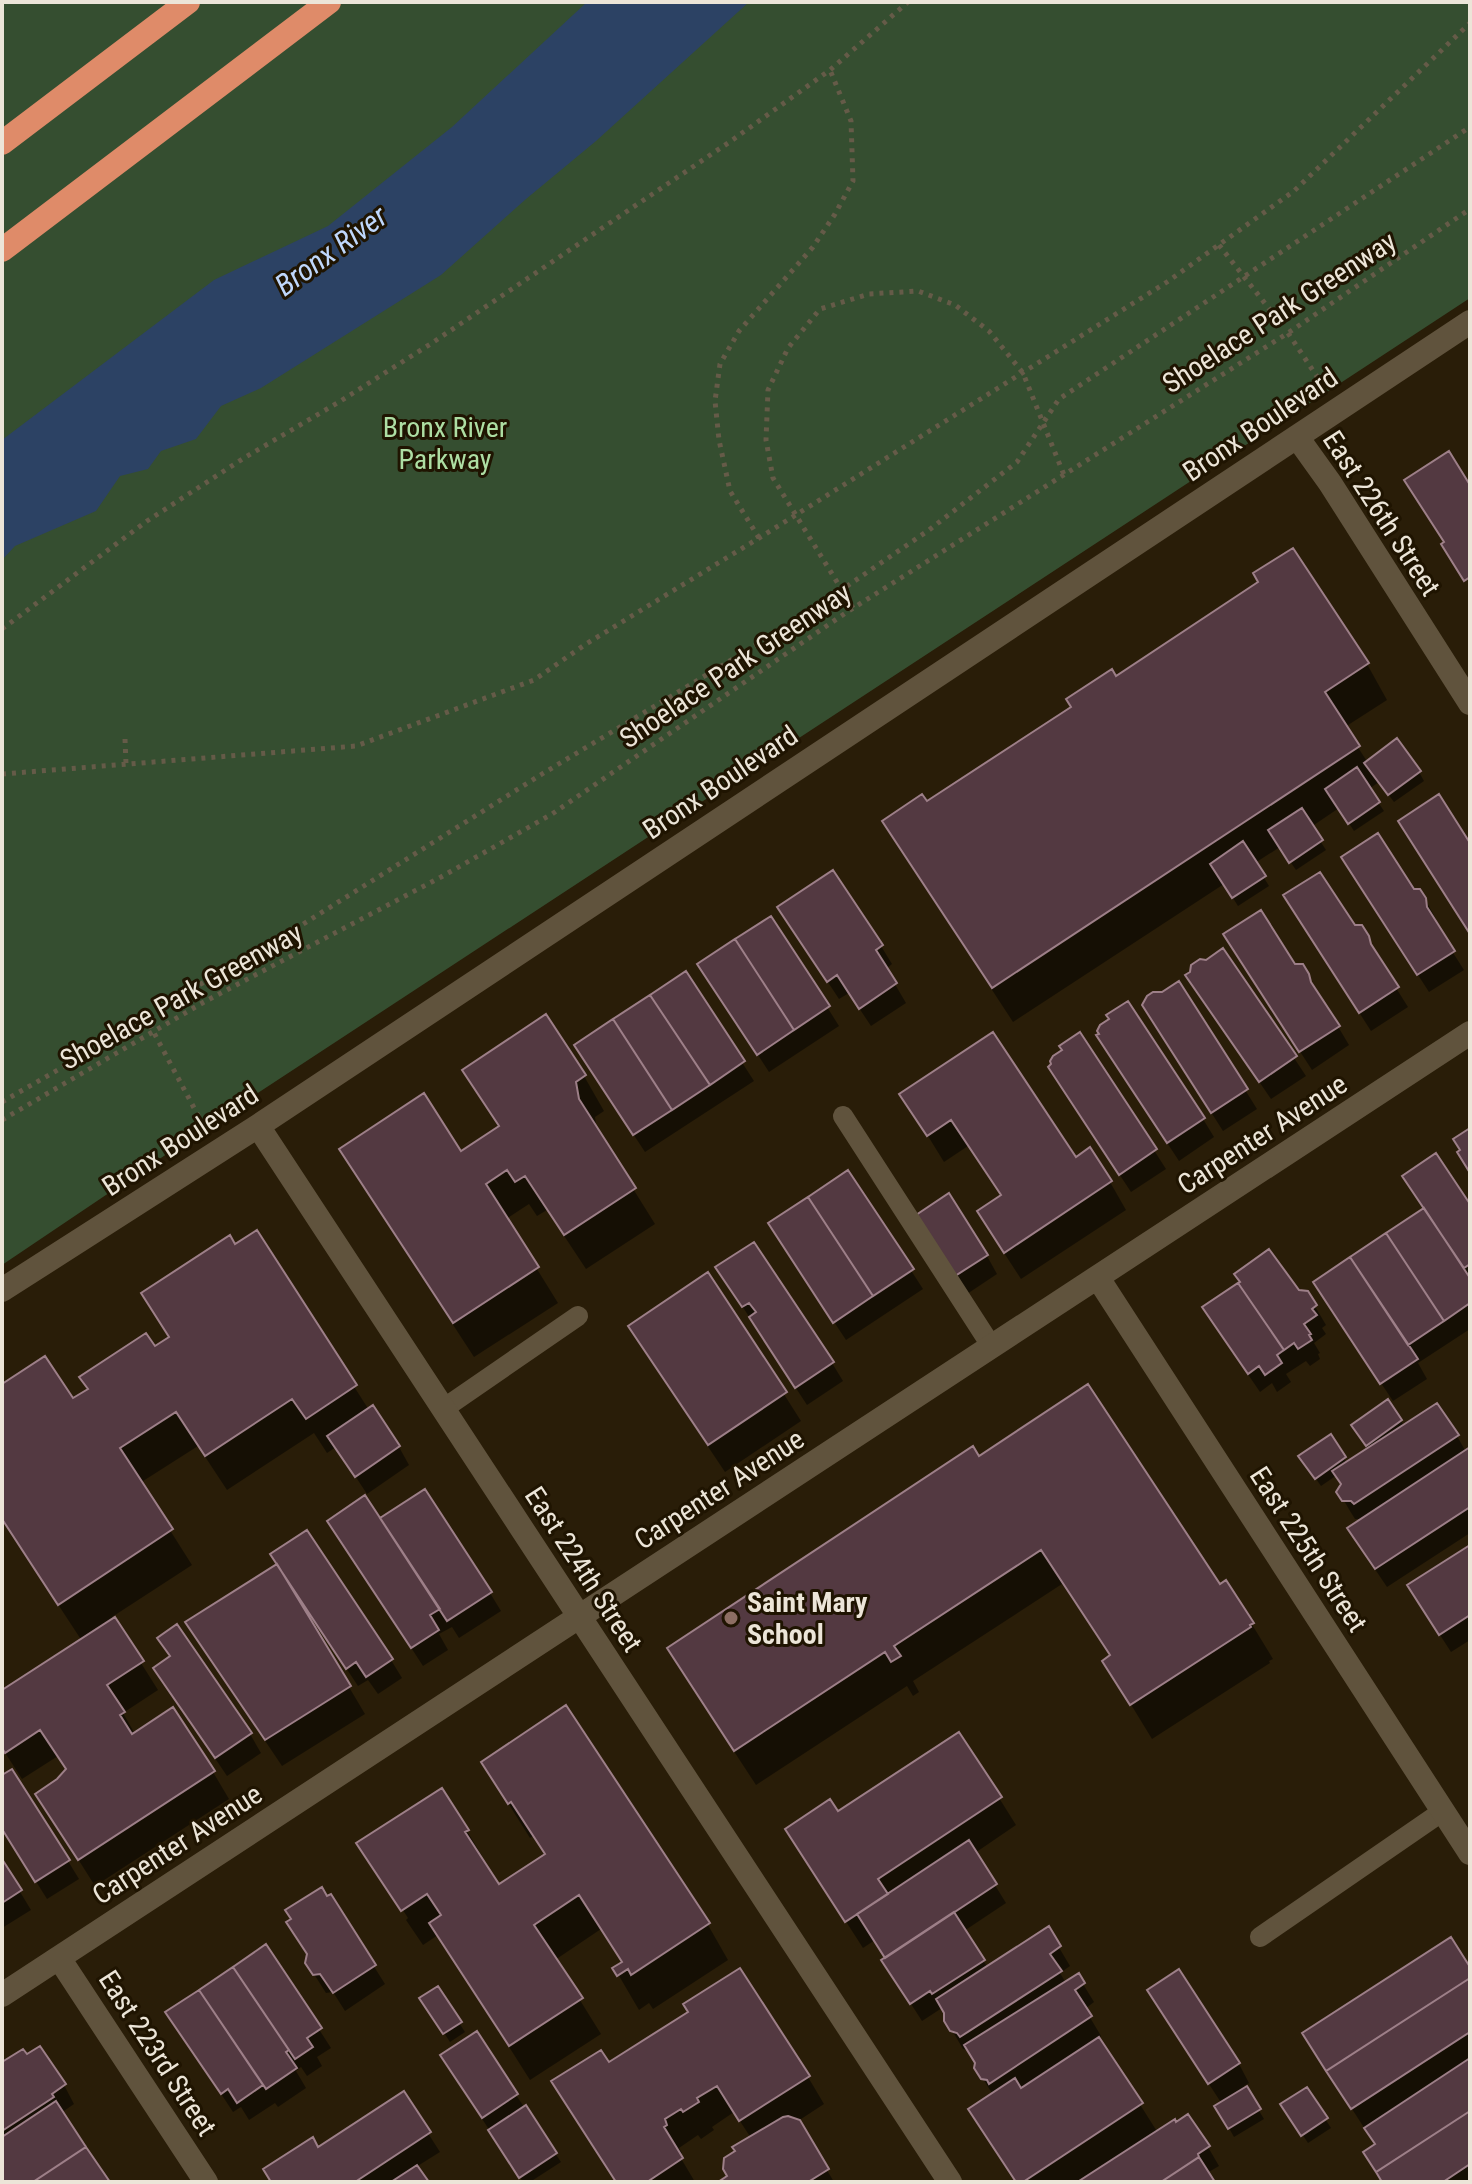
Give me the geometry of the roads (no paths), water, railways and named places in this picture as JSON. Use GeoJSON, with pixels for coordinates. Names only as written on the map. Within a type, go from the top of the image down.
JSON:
{"type":"FeatureCollection","features":[{"type":"Feature","properties":{"kind":"highway"},"geometry":{"type":"LineString","coordinates":[[2,143],[188,2]]}},
{"type":"Feature","properties":{"kind":"highway"},"geometry":{"type":"LineString","coordinates":[[2,250],[329,2]]}},
{"type":"Feature","properties":{"kind":"street","name":"Bronx Boulevard"},"geometry":{"type":"LineString","coordinates":[[2,1290],[258,1126],[1470,322]]}},
{"type":"Feature","properties":{"kind":"street","name":"East 226th Street"},"geometry":{"type":"LineString","coordinates":[[1297,437],[1470,703]]}},
{"type":"Feature","properties":{"kind":"street","name":"Carpenter Avenue"},"geometry":{"type":"LineString","coordinates":[[2,1995],[1470,1033]]}},
{"type":"Feature","properties":{"kind":"street","name":"East 224th Street"},"geometry":{"type":"LineString","coordinates":[[258,1126],[950,2182]]}},
{"type":"Feature","properties":{"kind":"street","name":"East 225th Street"},"geometry":{"type":"LineString","coordinates":[[1098,1278],[1470,1853]]}},
{"type":"Feature","properties":{"kind":"street","name":"East 223rd Street"},"geometry":{"type":"LineString","coordinates":[[59,1958],[206,2182]]}},
{"type":"Feature","properties":{"kind":"lane"},"geometry":{"type":"LineString","coordinates":[[843,1116],[992,1347]]}},
{"type":"Feature","properties":{"kind":"lane"},"geometry":{"type":"LineString","coordinates":[[443,1409],[578,1316]]}},
{"type":"Feature","properties":{"kind":"lane"},"geometry":{"type":"LineString","coordinates":[[1260,1937],[1443,1811]]}},
{"type":"Feature","properties":{"kind":"water","name":"Bronx River"},"geometry":{"type":"Polygon","coordinates":[[[587,2],[749,2],[596,141],[441,275],[261,388],[221,406],[196,439],[161,451],[148,469],[120,476],[96,511],[15,546],[2,560],[2,440],[214,280],[328,226],[452,127],[587,2]]]}},
{"type":"Feature","properties":{"kind":"place","name":"Saint Mary School"},"geometry":{"type":"Point","coordinates":[731,1618]}},
{"type":"Feature","properties":{"kind":"park label","name":"Bronx River Parkway"},"geometry":{"type":"Point","coordinates":[445,443]}}]}
